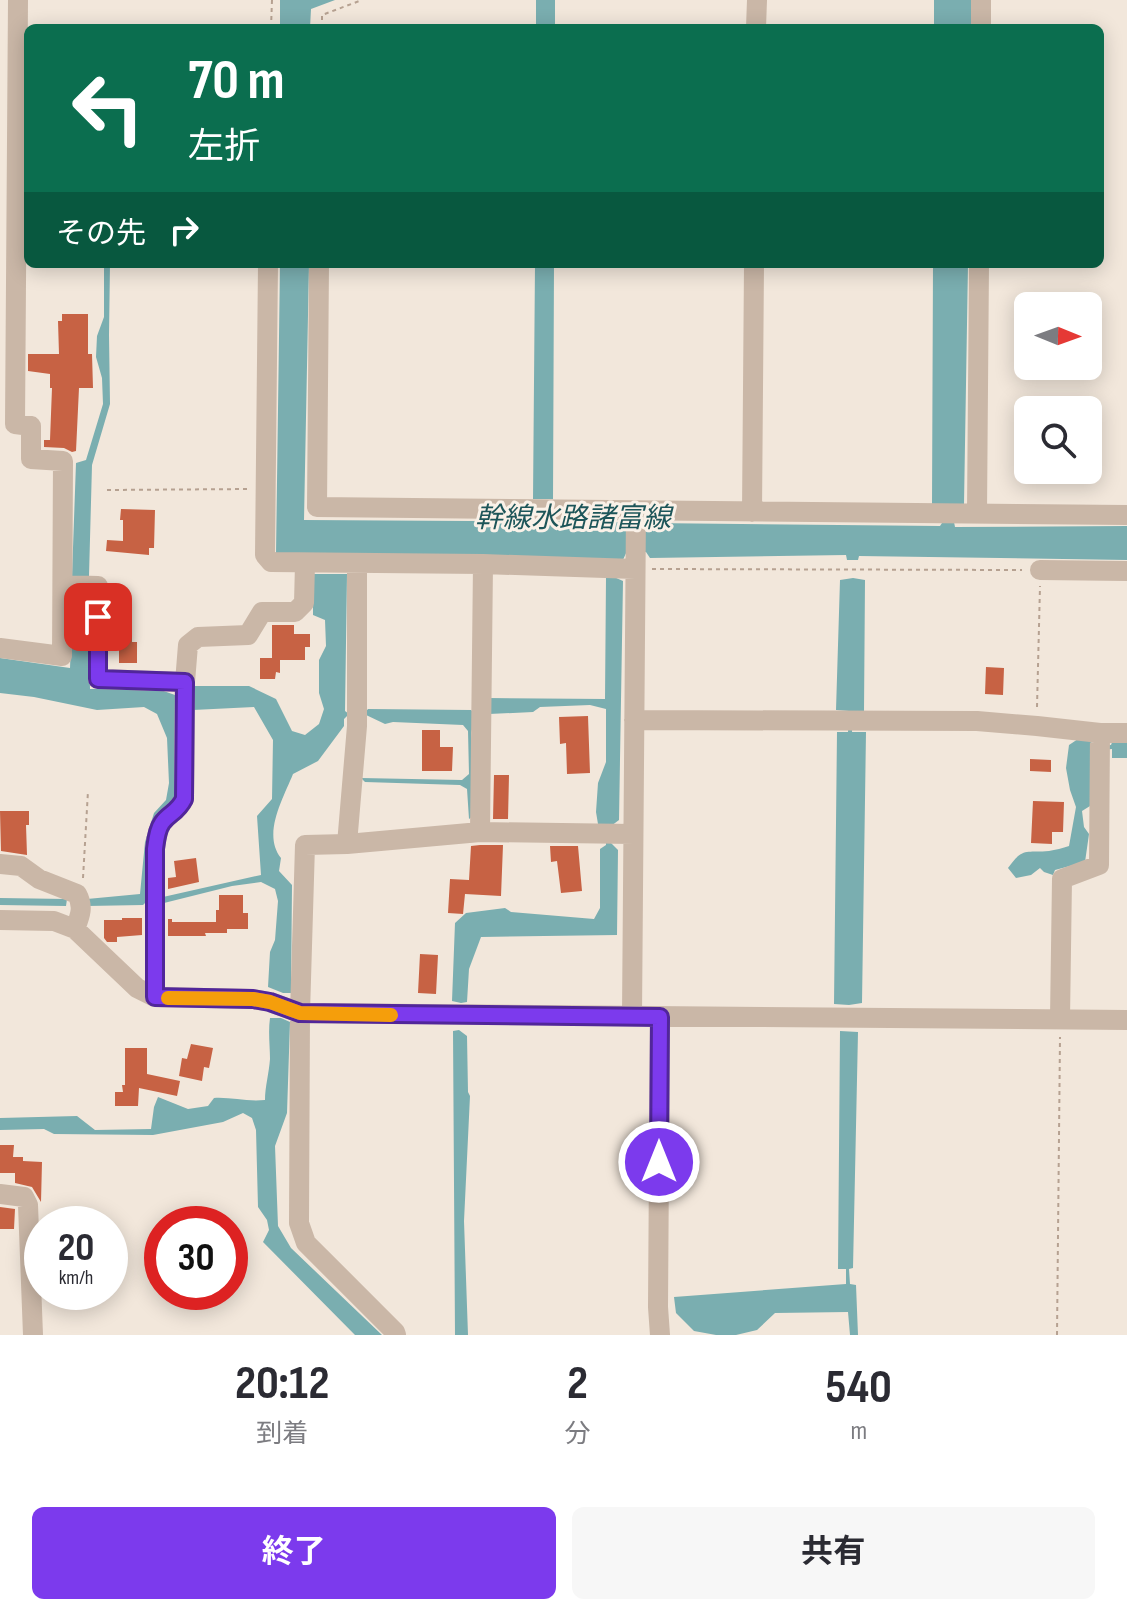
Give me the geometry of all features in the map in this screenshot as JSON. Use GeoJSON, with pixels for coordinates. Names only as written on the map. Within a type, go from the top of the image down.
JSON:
{"type":"FeatureCollection","features":[{"type":"Feature","properties":{"kind":"street"},"geometry":{"type":"LineString","coordinates":[[0,648],[62,656],[63,461],[31,459],[31,426],[15,424],[16,221],[11,158],[18,0]]}},
{"type":"Feature","properties":{"kind":"street"},"geometry":{"type":"LineString","coordinates":[[756,24],[757,0]]}},
{"type":"Feature","properties":{"kind":"street"},"geometry":{"type":"LineString","coordinates":[[981,0],[981,24]]}},
{"type":"Feature","properties":{"kind":"street"},"geometry":{"type":"LineString","coordinates":[[268,268],[265,555],[271,562],[635,562]]}},
{"type":"Feature","properties":{"kind":"street"},"geometry":{"type":"LineString","coordinates":[[319,268],[317,507],[635,519],[752,512],[1127,515]]}},
{"type":"Feature","properties":{"kind":"street"},"geometry":{"type":"LineString","coordinates":[[752,512],[754,268]]}},
{"type":"Feature","properties":{"kind":"street"},"geometry":{"type":"LineString","coordinates":[[977,513],[979,268]]}},
{"type":"Feature","properties":{"kind":"street"},"geometry":{"type":"LineString","coordinates":[[632,1016],[635,519]]}},
{"type":"Feature","properties":{"kind":"street"},"geometry":{"type":"LineString","coordinates":[[155,997],[155,849],[162,823],[179,809],[184,799],[188,645],[198,637],[248,635],[262,612],[295,612],[304,603],[305,564]]}},
{"type":"Feature","properties":{"kind":"street"},"geometry":{"type":"LineString","coordinates":[[347,844],[357,726],[357,564]]}},
{"type":"Feature","properties":{"kind":"street"},"geometry":{"type":"LineString","coordinates":[[480,832],[483,564]]}},
{"type":"Feature","properties":{"kind":"street"},"geometry":{"type":"LineString","coordinates":[[1040,570],[1127,571]]}},
{"type":"Feature","properties":{"kind":"street"},"geometry":{"type":"LineString","coordinates":[[63,585],[98,586],[98,679],[185,682]]}},
{"type":"Feature","properties":{"kind":"street"},"geometry":{"type":"LineString","coordinates":[[634,720],[977,721],[1037,726],[1100,743],[1127,733]]}},
{"type":"Feature","properties":{"kind":"street"},"geometry":{"type":"LineString","coordinates":[[1060,1019],[1062,879],[1099,865],[1100,743]]}},
{"type":"Feature","properties":{"kind":"street"},"geometry":{"type":"LineString","coordinates":[[396,1335],[306,1243],[299,1223],[305,845],[480,832],[633,834]]}},
{"type":"Feature","properties":{"kind":"street"},"geometry":{"type":"LineString","coordinates":[[0,864],[21,866],[39,879],[77,894],[81,914],[75,929]]}},
{"type":"Feature","properties":{"kind":"street"},"geometry":{"type":"LineString","coordinates":[[0,920],[54,921],[75,929],[137,988],[155,997],[253,999],[300,1013],[1127,1020]]}},
{"type":"Feature","properties":{"kind":"street"},"geometry":{"type":"LineString","coordinates":[[660,1017],[660,1335]]}},
{"type":"Feature","properties":{"kind":"street"},"geometry":{"type":"LineString","coordinates":[[0,1194],[19,1195],[28,1205],[33,1335]]}},
{"type":"Feature","properties":{"kind":"path"},"geometry":{"type":"LineString","coordinates":[[271,24],[272,0]]}},
{"type":"Feature","properties":{"kind":"path"},"geometry":{"type":"LineString","coordinates":[[322,24],[322,15],[362,0]]}},
{"type":"Feature","properties":{"kind":"path"},"geometry":{"type":"LineString","coordinates":[[107,490],[266,489]]}},
{"type":"Feature","properties":{"kind":"path"},"geometry":{"type":"LineString","coordinates":[[635,562],[1040,570],[1037,726]]}},
{"type":"Feature","properties":{"kind":"path"},"geometry":{"type":"LineString","coordinates":[[81,902],[88,791]]}},
{"type":"Feature","properties":{"kind":"path"},"geometry":{"type":"LineString","coordinates":[[1057,1335],[1060,1019]]}},
{"type":"Feature","properties":{"kind":"water"},"geometry":{"type":"Polygon","coordinates":[[[280,0],[335,0],[311,9],[310,24],[280,24],[280,0]]]}},
{"type":"Feature","properties":{"kind":"water"},"geometry":{"type":"Polygon","coordinates":[[[536,0],[555,0],[555,24],[536,24],[536,0]]]}},
{"type":"Feature","properties":{"kind":"water"},"geometry":{"type":"Polygon","coordinates":[[[934,0],[971,0],[971,24],[934,24],[934,0]]]}},
{"type":"Feature","properties":{"kind":"water"},"geometry":{"type":"Polygon","coordinates":[[[104,268],[110,268],[110,404],[92,465],[89,576],[72,576],[76,463],[86,460],[103,404],[102,378],[96,357],[97,336],[104,317],[104,268]]]}},
{"type":"Feature","properties":{"kind":"water"},"geometry":{"type":"Polygon","coordinates":[[[280,268],[309,268],[304,520],[621,522],[626,531],[646,531],[649,523],[940,526],[954,522],[955,527],[1127,526],[1127,560],[859,556],[858,560],[847,560],[846,555],[650,558],[646,552],[627,551],[622,562],[276,555],[280,268]]]}},
{"type":"Feature","properties":{"kind":"water"},"geometry":{"type":"Polygon","coordinates":[[[535,268],[554,268],[553,499],[533,499],[535,268]]]}},
{"type":"Feature","properties":{"kind":"water"},"geometry":{"type":"Polygon","coordinates":[[[933,268],[968,268],[964,504],[932,504],[933,268]]]}},
{"type":"Feature","properties":{"kind":"water"},"geometry":{"type":"Polygon","coordinates":[[[313,574],[347,574],[345,711],[349,714],[344,719],[344,726],[318,761],[293,774],[276,816],[273,838],[281,858],[279,871],[292,885],[291,993],[283,993],[268,987],[278,901],[275,889],[261,882],[164,903],[163,897],[261,875],[257,816],[272,799],[273,740],[254,707],[193,710],[193,686],[249,686],[276,699],[292,731],[305,735],[319,724],[324,709],[319,693],[319,660],[326,646],[325,620],[313,615],[313,574]]]}},
{"type":"Feature","properties":{"kind":"water"},"geometry":{"type":"Polygon","coordinates":[[[606,578],[623,581],[619,820],[611,826],[610,842],[618,850],[617,935],[481,937],[469,969],[467,1002],[452,1001],[455,923],[466,913],[505,908],[511,912],[594,919],[600,908],[600,849],[606,842],[596,812],[598,783],[606,762],[606,709],[590,705],[540,707],[533,712],[489,714],[487,698],[605,699],[606,578]]]}},
{"type":"Feature","properties":{"kind":"water"},"geometry":{"type":"Polygon","coordinates":[[[840,580],[865,580],[864,711],[853,712],[852,732],[866,732],[862,1003],[849,1005],[834,1004],[837,732],[848,732],[849,711],[836,710],[840,580]]]}},
{"type":"Feature","properties":{"kind":"water"},"geometry":{"type":"Polygon","coordinates":[[[73,597],[88,597],[90,689],[155,688],[175,695],[174,800],[150,898],[143,905],[87,906],[87,899],[140,894],[145,842],[154,813],[166,800],[169,783],[167,738],[157,714],[144,707],[97,710],[0,693],[0,658],[70,668],[73,597]]]}},
{"type":"Feature","properties":{"kind":"water"},"geometry":{"type":"Polygon","coordinates":[[[368,709],[471,710],[476,715],[471,733],[473,816],[469,819],[467,789],[460,785],[365,782],[361,778],[462,780],[469,774],[468,731],[463,725],[385,724],[364,714],[368,709]]]}},
{"type":"Feature","properties":{"kind":"water"},"geometry":{"type":"Polygon","coordinates":[[[1078,739],[1091,740],[1092,747],[1111,745],[1113,740],[1127,740],[1127,758],[1112,758],[1112,749],[1090,751],[1090,806],[1082,811],[1084,827],[1089,834],[1085,862],[1055,870],[1053,875],[1040,868],[1031,875],[1016,878],[1008,868],[1021,854],[1069,846],[1076,807],[1066,768],[1069,745],[1078,739]]]}},
{"type":"Feature","properties":{"kind":"water"},"geometry":{"type":"Polygon","coordinates":[[[0,898],[67,899],[66,906],[0,905],[0,898]]]}},
{"type":"Feature","properties":{"kind":"water"},"geometry":{"type":"Polygon","coordinates":[[[270,1018],[290,1022],[287,1113],[275,1146],[278,1226],[291,1248],[382,1335],[355,1335],[263,1242],[269,1230],[267,1220],[258,1207],[256,1130],[252,1118],[243,1113],[223,1122],[153,1135],[54,1134],[44,1129],[0,1130],[0,1118],[77,1116],[95,1130],[151,1129],[158,1097],[188,1109],[208,1106],[214,1098],[265,1100],[270,1059],[270,1018]]]}},
{"type":"Feature","properties":{"kind":"water"},"geometry":{"type":"Polygon","coordinates":[[[459,1030],[467,1036],[470,1096],[464,1221],[468,1335],[455,1335],[453,1031],[459,1030]]]}},
{"type":"Feature","properties":{"kind":"water"},"geometry":{"type":"Polygon","coordinates":[[[840,1031],[858,1032],[853,1268],[849,1269],[850,1284],[856,1285],[858,1335],[850,1335],[848,1312],[775,1313],[757,1330],[736,1335],[694,1331],[676,1313],[674,1297],[846,1284],[846,1269],[838,1269],[840,1031]]]}},
{"type":"Feature","properties":{"kind":"building"},"geometry":{"type":"Polygon","coordinates":[[[62,314],[88,314],[88,354],[92,354],[93,388],[79,388],[76,451],[72,452],[64,448],[44,447],[44,440],[50,440],[50,374],[28,371],[28,354],[59,354],[58,321],[62,321],[62,314]]]}},
{"type":"Feature","properties":{"kind":"building"},"geometry":{"type":"Polygon","coordinates":[[[121,509],[155,510],[154,548],[149,548],[149,555],[106,551],[107,540],[123,541],[121,509]]]}},
{"type":"Feature","properties":{"kind":"building"},"geometry":{"type":"Polygon","coordinates":[[[272,625],[294,625],[294,634],[310,634],[310,647],[305,647],[305,660],[280,660],[280,673],[276,672],[275,679],[260,679],[260,658],[272,658],[272,625]]]}},
{"type":"Feature","properties":{"kind":"building"},"geometry":{"type":"Polygon","coordinates":[[[119,633],[132,633],[132,642],[137,642],[137,663],[119,663],[119,633]]]}},
{"type":"Feature","properties":{"kind":"building"},"geometry":{"type":"Polygon","coordinates":[[[986,667],[1004,668],[1003,695],[985,694],[986,667]]]}},
{"type":"Feature","properties":{"kind":"building"},"geometry":{"type":"Polygon","coordinates":[[[588,716],[590,773],[567,774],[566,743],[560,744],[559,717],[588,716]]]}},
{"type":"Feature","properties":{"kind":"building"},"geometry":{"type":"Polygon","coordinates":[[[422,730],[440,730],[440,747],[453,747],[452,771],[422,771],[422,730]]]}},
{"type":"Feature","properties":{"kind":"building"},"geometry":{"type":"Polygon","coordinates":[[[1030,759],[1051,760],[1051,772],[1030,771],[1030,759]]]}},
{"type":"Feature","properties":{"kind":"building"},"geometry":{"type":"Polygon","coordinates":[[[494,775],[509,775],[508,819],[493,819],[494,775]]]}},
{"type":"Feature","properties":{"kind":"building"},"geometry":{"type":"Polygon","coordinates":[[[1033,801],[1064,802],[1063,832],[1052,832],[1052,844],[1031,843],[1033,801]]]}},
{"type":"Feature","properties":{"kind":"building"},"geometry":{"type":"Polygon","coordinates":[[[0,811],[29,811],[27,855],[1,851],[0,811]]]}},
{"type":"Feature","properties":{"kind":"building"},"geometry":{"type":"Polygon","coordinates":[[[503,845],[501,896],[465,894],[463,914],[448,913],[450,879],[469,880],[471,846],[503,845]]]}},
{"type":"Feature","properties":{"kind":"building"},"geometry":{"type":"Polygon","coordinates":[[[550,846],[578,846],[582,891],[561,893],[557,861],[551,862],[550,846]]]}},
{"type":"Feature","properties":{"kind":"building"},"geometry":{"type":"Polygon","coordinates":[[[196,858],[199,882],[168,889],[168,878],[176,877],[174,861],[196,858]]]}},
{"type":"Feature","properties":{"kind":"building"},"geometry":{"type":"Polygon","coordinates":[[[219,895],[243,895],[243,913],[248,913],[248,929],[227,929],[227,933],[205,933],[206,936],[168,936],[168,919],[172,922],[216,922],[219,895]]]}},
{"type":"Feature","properties":{"kind":"building"},"geometry":{"type":"Polygon","coordinates":[[[142,918],[142,935],[117,937],[117,942],[107,942],[104,938],[104,920],[142,918]]]}},
{"type":"Feature","properties":{"kind":"building"},"geometry":{"type":"Polygon","coordinates":[[[420,954],[438,955],[436,994],[418,993],[420,954]]]}},
{"type":"Feature","properties":{"kind":"building"},"geometry":{"type":"Polygon","coordinates":[[[191,1044],[213,1048],[209,1068],[204,1067],[202,1081],[179,1076],[182,1058],[187,1059],[191,1044]]]}},
{"type":"Feature","properties":{"kind":"building"},"geometry":{"type":"Polygon","coordinates":[[[125,1048],[147,1048],[147,1074],[180,1081],[177,1096],[139,1088],[138,1106],[115,1106],[115,1092],[123,1092],[122,1085],[125,1085],[125,1048]]]}},
{"type":"Feature","properties":{"kind":"building"},"geometry":{"type":"Polygon","coordinates":[[[0,1145],[14,1145],[13,1157],[42,1162],[41,1202],[32,1187],[15,1183],[15,1173],[0,1173],[0,1145]]]}},
{"type":"Feature","properties":{"kind":"building"},"geometry":{"type":"Polygon","coordinates":[[[0,1207],[15,1209],[14,1229],[0,1229],[0,1207]]]}},
{"type":"Feature","properties":{"kind":"slow traffic"},"geometry":{"type":"LineString","coordinates":[[168,998],[253,999],[300,1013],[391,1015]]}},
{"type":"Feature","properties":{"kind":"route"},"geometry":{"type":"LineString","coordinates":[[98,617],[98,679],[185,682],[184,799],[179,809],[162,823],[155,849],[155,997],[253,999],[300,1013],[660,1017],[659,1162]]}},
{"type":"Feature","properties":{"kind":"water label","name":"幹線水路諸富線"},"geometry":{"type":"Point","coordinates":[573,518]}}]}
